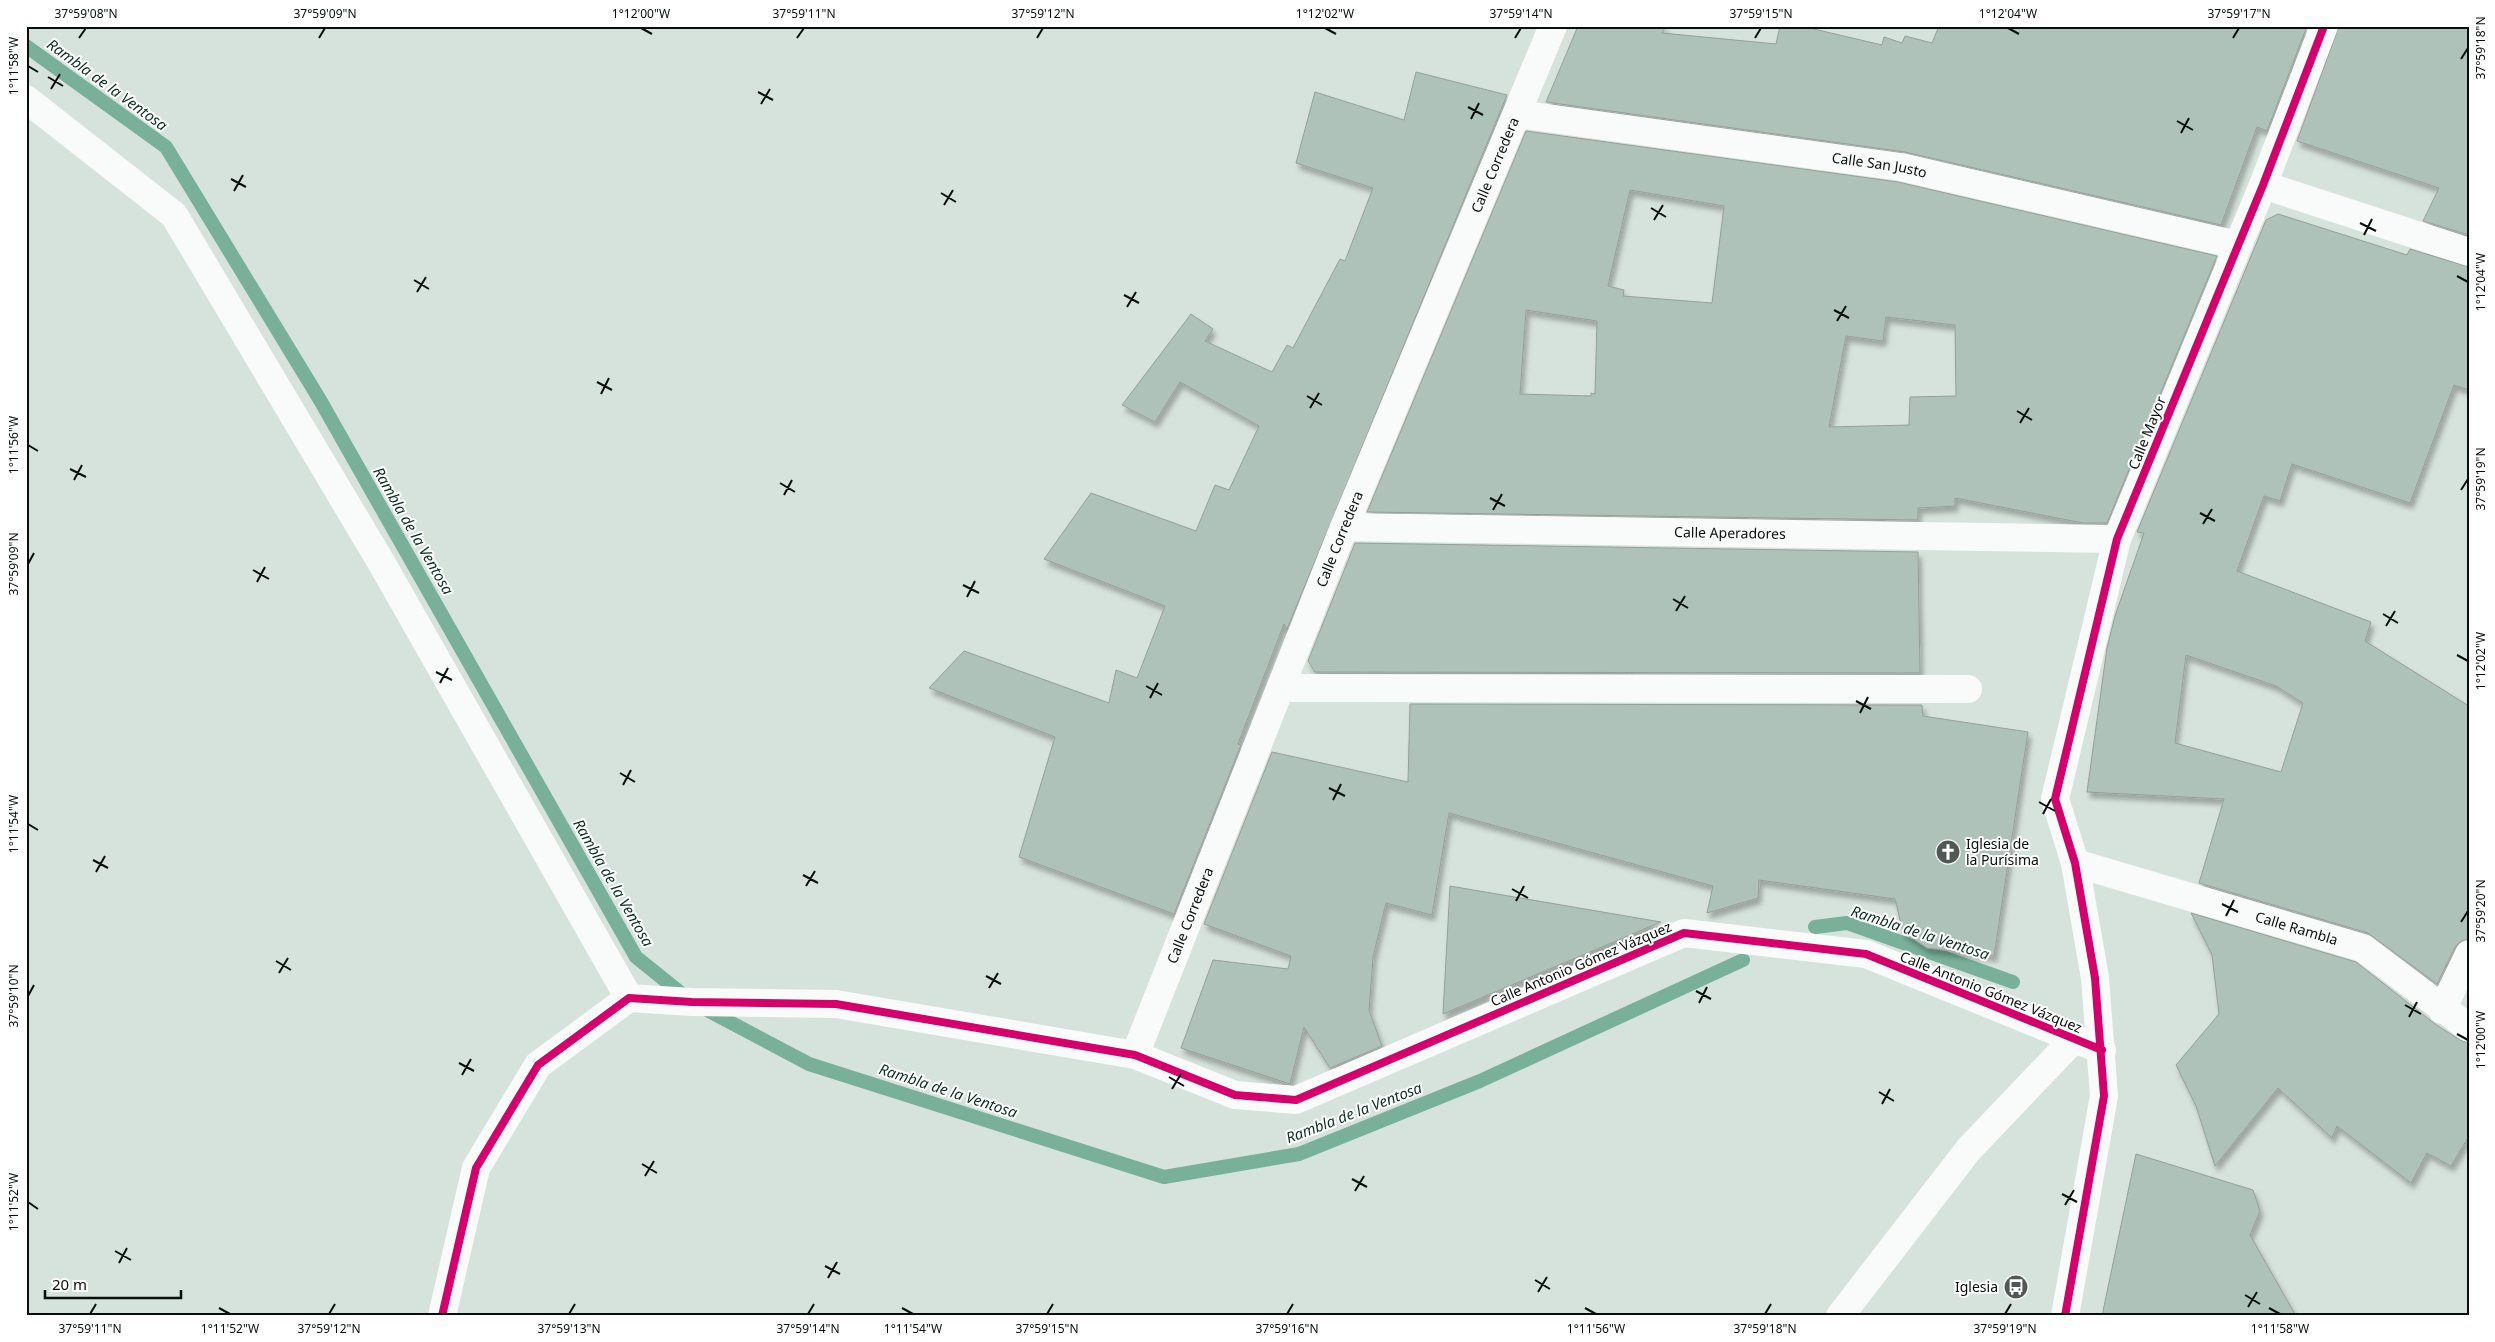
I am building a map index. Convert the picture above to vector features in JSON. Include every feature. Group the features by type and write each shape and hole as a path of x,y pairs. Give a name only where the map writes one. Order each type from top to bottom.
{"street":[{"name":"Calle Corredera","path":"1135,1055 1344,527 1518,114 1553,26"},
{"name":"Calle Mayor","path":"2065,1316 2104,1096 2102,1050 2095,978 2075,863 2055,799 2118,539 2263,185 2324,26"},
{"path":"26,99 174,215 381,562 629,998 538,1065 476,1168 442,1316"},
{"name":"Calle San Justo","path":"1518,114 1901,167 2238,245"},
{"path":"2263,185 2469,252"},
{"name":"Calle Aperadores","path":"1344,527 2118,539"},
{"path":"1281,688 1968,689"},
{"name":"Calle Rambla","path":"2075,863 2363,948 2442,1010 2469,1028"},
{"name":"Calle Antonio Gómez Vázquez","path":"629,998 692,1002 836,1004 1135,1055 1235,1095 1296,1100 1684,934 1866,954 2073,1040 2102,1050"},
{"path":"2442,1010 2469,954"},
{"path":"1840,1316 1969,1149 2073,1040"}],"building":[{"path":"1578,26 1666,26 1662,33 1776,44 1780,26 1801,26 1882,45 1884,37 1902,43 1905,36 1932,43 1939,26 2307,26 2267,131 2257,127 2221,225 1905,152 1546,102"},
{"path":"2339,26 2469,26 2469,235 2423,221 2439,188 2297,141"},
{"path":"1416,72 1507,95 1287,629 1284,624 1238,744 1241,745 1174,914 1019,857 1055,737 929,688 964,651 1109,703 1116,670 1137,678 1165,606 1044,559 1091,493 1196,531 1215,485 1229,490 1259,426 1180,382 1155,422 1122,405 1191,314 1213,329 1205,341 1272,372 1287,345 1293,348 1340,259 1345,261 1373,188 1296,163 1315,92 1404,120"},
{"path":"1526,131 1898,182 2217,256 2107,523 2083,523 1955,498 1955,506 1918,508 1918,520 1367,512","holes":["1630,190 1724,206 1712,303 1623,296 1624,290 1608,286","1526,310 1597,321 1595,394 1591,393 1591,396 1520,394","1886,317 1955,325 1956,396 1910,397 1909,425 1829,427 1846,336 1883,341"]},
{"path":"2278,214 2407,255 2410,249 2469,267 2469,390 2454,385 2410,503 2292,464 2280,501 2264,496 2237,571 2371,622 2365,641 2469,706 2469,939 2461,941 2455,947 2437,984 2368,933 2199,883 2224,799 2087,792 2107,648 2115,616 2144,533 2137,532 2266,220","holes":["2186,655 2276,686 2303,703 2281,772 2175,743"]},
{"path":"1355,543 1918,552 1920,673 1315,672 1308,661"},
{"path":"1410,704 1922,705 1923,716 2028,732 1994,956 1927,948 1903,932 1895,899 1759,880 1758,898 1707,913 1713,886 1449,813 1432,915 1386,903 1373,957 1369,1010 1382,1046 1330,1068 1304,1027 1290,1084 1181,1048 1213,960 1288,969 1291,956 1204,924 1272,752 1408,782"},
{"path":"1450,886 1661,922 1443,1014"},
{"path":"2191,913 2356,962 2435,1024 2460,1040 2469,1043 2469,1136 2451,1166 2427,1153 2411,1183 2337,1126 2332,1138 2278,1088 2215,1166 2196,1106 2176,1065 2219,1014 2212,955"},
{"path":"2136,1154 2253,1190 2260,1211 2250,1235 2296,1316 2102,1316"}],"waterway":[{"name":"Rambla de la Ventosa","path":"26,46 166,147 320,400 636,957 692,1002 809,1064 1164,1177 1299,1154 1480,1081 1743,960"},
{"name":"Rambla de la Ventosa","path":"1815,927 1847,923 2013,982"}],"cycle path":[{"path":"2065,1316 2104,1096 2095,978 2075,863 2055,799 2117,539 2263,185 2324,26"},
{"path":"442,1316 476,1168 538,1065 629,998 692,1002 836,1004 1135,1055 1235,1095 1296,1100 1684,933 1866,954 2102,1050"}],"place":[{"name":"Iglesia de la Purísima","path":"1948,852"},
{"name":"Iglesia","path":"2016,1287"}]}
